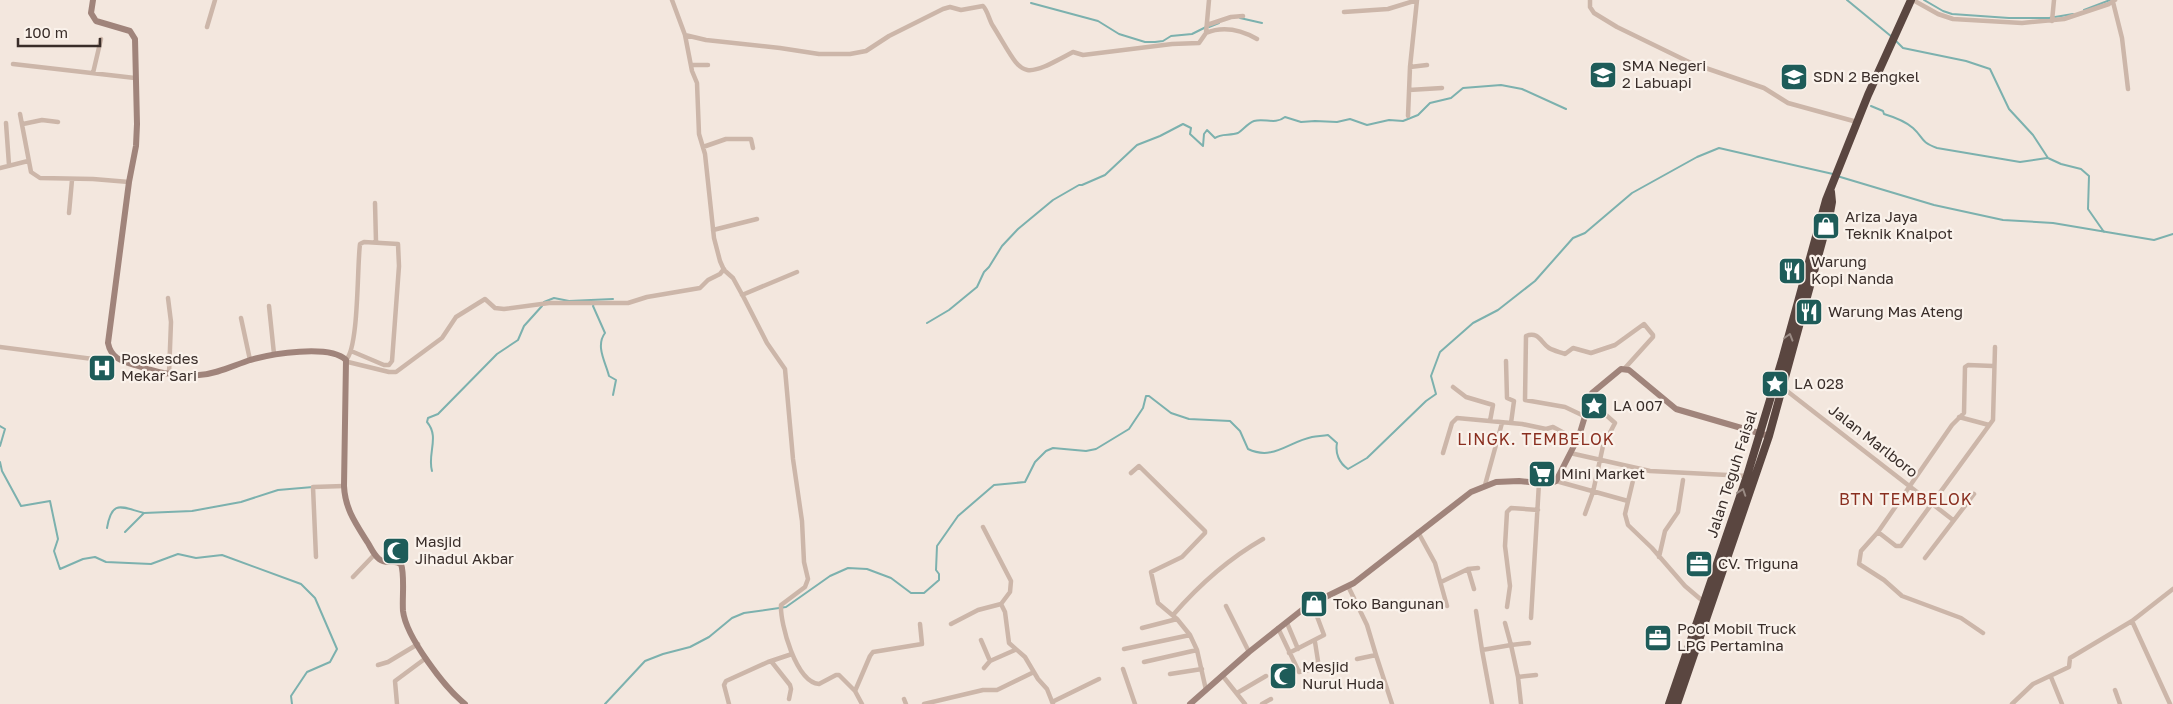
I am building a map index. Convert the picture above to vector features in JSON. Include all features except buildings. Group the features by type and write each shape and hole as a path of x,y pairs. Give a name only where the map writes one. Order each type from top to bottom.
{"highway":[{"name":"Jalan Teguh Faisal","path":"1669,704 1685,668 1769,436 1779,387 1826,200 1857,122 1912,0"},
{"name":"Jalan Teguh Faisal","path":"1707,605 1760,433 1779,387"},
{"name":"Jalan Teguh Faisal","path":"1677,704 1685,668"}],"street":[{"path":"92,0 91,13 96,21 134,33 135,38 137,124 135,153 129,182 108,343 110,352 115,358"},
{"path":"207,27 215,0"},
{"path":"672,0 685,36 697,83 698,127 703,146 713,230 724,269 733,278 767,343 784,366 793,459 802,521 804,562 808,579 805,587 780,606 792,654 814,684 821,684 838,675 855,691 862,704"},
{"path":"685,36 819,54 850,54 866,51 889,36 943,9 960,10 983,6 992,26 1019,67 1030,72 1055,63 1073,52 1083,55 1172,44 1199,43 1206,33 1209,0"},
{"path":"1344,12 1388,9 1417,0 1410,67 1408,116"},
{"path":"1590,0 1592,10 1599,16 1691,63 1764,88 1776,98 1788,103 1857,122"},
{"path":"1912,0 1938,14 1954,19 2022,23 2052,19 2114,1 2122,38 2128,89"},
{"path":"2052,19 2054,0"},
{"path":"1207,25 1231,17 1243,16"},
{"path":"1206,33 1215,30 1232,30 1257,38"},
{"path":"93,73 101,39"},
{"path":"13,64 135,78"},
{"path":"691,65 708,65"},
{"path":"1410,67 1428,65"},
{"path":"1409,90 1442,88"},
{"path":"20,114 31,172 40,178 129,182"},
{"path":"23,124 42,120 58,122"},
{"path":"6,123 9,165"},
{"path":"703,146 726,139 750,139 753,148"},
{"path":"0,168 28,162"},
{"path":"69,213 72,180"},
{"path":"375,202 376,242"},
{"path":"713,230 757,219"},
{"path":"351,351 384,365 390,365 392,361 399,280 399,245 376,242 364,242 360,245 351,351 347,361 344,486 346,502 350,514 375,554 382,561 398,562 402,566 403,613 408,630 450,691 465,704"},
{"path":"0,347 93,359 115,358 154,372 169,375 211,374 234,368 250,360 274,354 327,352 339,355 347,361 389,372 396,372 442,338 456,317 484,298 495,308 500,309 549,303 628,303 647,297 700,288 724,269"},
{"path":"742,294 798,272"},
{"path":"168,298 171,322 169,375"},
{"path":"269,306 274,354"},
{"path":"241,318 250,360"},
{"path":"1556,481 1577,440 1590,397 1596,387 1625,368 1653,337 1644,324 1615,345 1591,353 1573,348 1565,354 1548,348 1540,337 1527,335 1525,403 1565,407 1584,416"},
{"path":"1878,532 1897,546 1901,546 1989,425 1994,416 1995,347"},
{"path":"1506,361 1507,398 1514,400 1511,422"},
{"path":"1983,633 1961,618 1902,596 1884,580 1859,564 1861,552 1878,532 1909,486 1964,412 1965,368 1968,365 1994,366"},
{"path":"1625,368 1680,411 1769,436"},
{"name":"Jalan Marlboro","path":"1779,387 1953,520"},
{"path":"1453,388 1466,396 1493,405 1490,421"},
{"path":"1585,514 1593,492 1603,446 1615,422 1587,406"},
{"path":"1959,417 1989,425"},
{"path":"1443,453 1456,418 1511,422 1546,429 1553,427 1577,440"},
{"path":"1485,485 1502,422"},
{"path":"1570,453 1650,471 1747,476"},
{"path":"1131,473 1139,466 1205,531 1182,557 1152,571 1158,603 1173,615 1190,635 1197,650 1206,690"},
{"path":"1636,468 1625,514 1628,525 1685,586 1707,605"},
{"path":"1659,556 1665,531 1678,512 1683,480"},
{"path":"1193,703 1222,675 1278,628 1312,603 1348,586 1458,500 1485,485 1503,481 1549,484 1556,481 1628,501"},
{"path":"1531,618 1539,483"},
{"path":"316,557 313,488 344,486"},
{"path":"1925,558 1974,494"},
{"path":"1507,607 1510,586 1505,546 1507,511 1511,508 1538,510"},
{"path":"951,624 978,610 1001,604 1011,589 1011,581 983,527"},
{"path":"1418,532 1442,582 1447,606"},
{"path":"1173,615 1191,594 1228,561 1263,539"},
{"path":"353,577 375,554"},
{"path":"1442,582 1468,570 1478,568"},
{"path":"1468,570 1474,589"},
{"path":"1348,586 1367,625 1392,704"},
{"path":"2012,704 2033,684 2051,677 2070,666 2069,660 2071,657 2132,621 2173,589"},
{"path":"1289,653 1324,636 1325,633 1312,603"},
{"path":"1001,604 1005,612 1008,641 1024,657 1047,690 1052,703 1098,679"},
{"path":"1226,606 1249,652"},
{"path":"1476,611 1492,704"},
{"path":"1142,628 1177,620"},
{"path":"2132,621 2170,704"},
{"path":"1287,623 1298,649"},
{"path":"1506,623 1518,677 1520,704"},
{"path":"855,691 873,652 922,644 920,624"},
{"path":"1278,628 1298,672 1311,670 1319,660 1315,642"},
{"path":"1124,649 1190,635"},
{"path":"982,640 990,662"},
{"path":"1482,650 1529,643"},
{"path":"378,665 388,662 418,644"},
{"path":"984,668 990,662 1015,650"},
{"path":"1144,662 1197,650"},
{"path":"729,704 724,686 725,682 771,660 792,654"},
{"path":"1357,659 1376,655"},
{"path":"397,704 395,681 426,658"},
{"path":"771,660 790,685 789,699"},
{"path":"1123,668 1135,704"},
{"path":"1170,674 1202,669"},
{"path":"924,704 983,690 997,690 1034,672"},
{"path":"1222,675 1243,702 1235,704"},
{"path":"1518,677 1536,675"},
{"path":"1237,693 1266,676"},
{"path":"2051,677 2062,704"},
{"path":"2115,690 2120,704"},
{"path":"1262,704 1271,699"}],"waterway":[{"path":"1847,0 1892,37"},
{"path":"1924,0 1952,14 2009,18 2049,18 2073,14"},
{"path":"2084,10 2110,0"},
{"path":"1031,3 1098,21 1119,34 1145,42 1163,41 1171,36 1192,34 1206,27"},
{"path":"1240,18 1262,23"},
{"path":"1209,27 1219,23"},
{"path":"1895,40 1903,48 1966,61 1990,69 2009,109 2033,135 2048,158 2061,164 2081,169 2089,176 2088,209 2104,232"},
{"path":"927,323 949,310 977,287 984,272 1002,246 1018,229 1053,200 1079,185 1105,175 1137,145 1183,124 1191,128 1190,134 1203,146 1204,134 1207,130 1215,138 1238,133 1250,123 1258,120 1277,121 1285,117 1301,122 1337,122 1350,119 1367,125 1389,120 1403,121 1418,115 1430,103 1451,98 1463,88 1501,85 1522,89 1566,109"},
{"path":"1871,106 1883,111 1884,114 1906,123 1925,142 1937,148 2020,162 2047,158"},
{"path":"605,704 645,661 690,647 709,637 732,618 744,613 786,607 830,576 848,568 867,569 891,578 911,593 924,593 939,580 939,574 936,570 937,546 958,516 994,485 1025,482 1035,462 1046,451 1053,448 1086,451 1096,449 1129,429 1143,408 1146,396 1149,396 1171,413 1189,419 1230,421 1240,431 1248,449 1257,452 1273,452 1303,439 1328,435 1337,443 1338,457 1348,469 1367,458 1426,401 1436,394 1431,376 1440,352 1473,323 1498,310 1535,281 1573,238 1585,233 1632,193 1697,157 1719,148 1833,174"},
{"path":"1837,176 1934,205 2003,220 2053,223 2154,240 2173,234"},
{"path":"544,302 554,298 569,301 613,299"},
{"path":"594,303 593,306 605,333 601,343 602,354 609,376 616,380 613,395"},
{"path":"432,471 433,434 427,422 428,418 438,414 497,354 518,340 524,326 542,306"},
{"path":"0,426 5,429 0,446"},
{"path":"0,462 2,471 21,506 50,501 58,539 54,551 60,569 83,559 95,557 106,562 151,564 178,554 196,558 222,555 301,584 315,598 337,649 330,662 307,672 291,696 292,704"},
{"path":"125,532 144,513 192,511 241,502 278,490 313,487"},
{"path":"107,528 112,513 119,507 144,513"}],"place":[{"name":"SMA Negeri 2 Labuapi","path":"1603,75"},
{"name":"SDN 2 Bengkel","path":"1794,77"},
{"name":"Ariza Jaya Teknik Knalpot","path":"1826,226"},
{"name":"Warung Kopi Nanda","path":"1792,271"},
{"name":"Warung Mas Ateng","path":"1809,312"},
{"name":"Poskesdes Mekar Sari","path":"102,368"},
{"name":"LA 028","path":"1775,384"},
{"name":"LA 007","path":"1594,406"},
{"name":"Mini Market","path":"1542,474"},
{"name":"Masjid Jihadul Akbar","path":"396,551"},
{"name":"CV. Triguna","path":"1699,564"},
{"name":"Toko Bangunan","path":"1314,604"},
{"name":"Pool Mobil Truck LPG Pertamina","path":"1658,638"},
{"name":"Mesjid Nurul Huda","path":"1283,676"}],"district":[{"name":"LINGK. TEMBELOK","path":"1536,439"},
{"name":"BTN TEMBELOK","path":"1906,499"}]}
